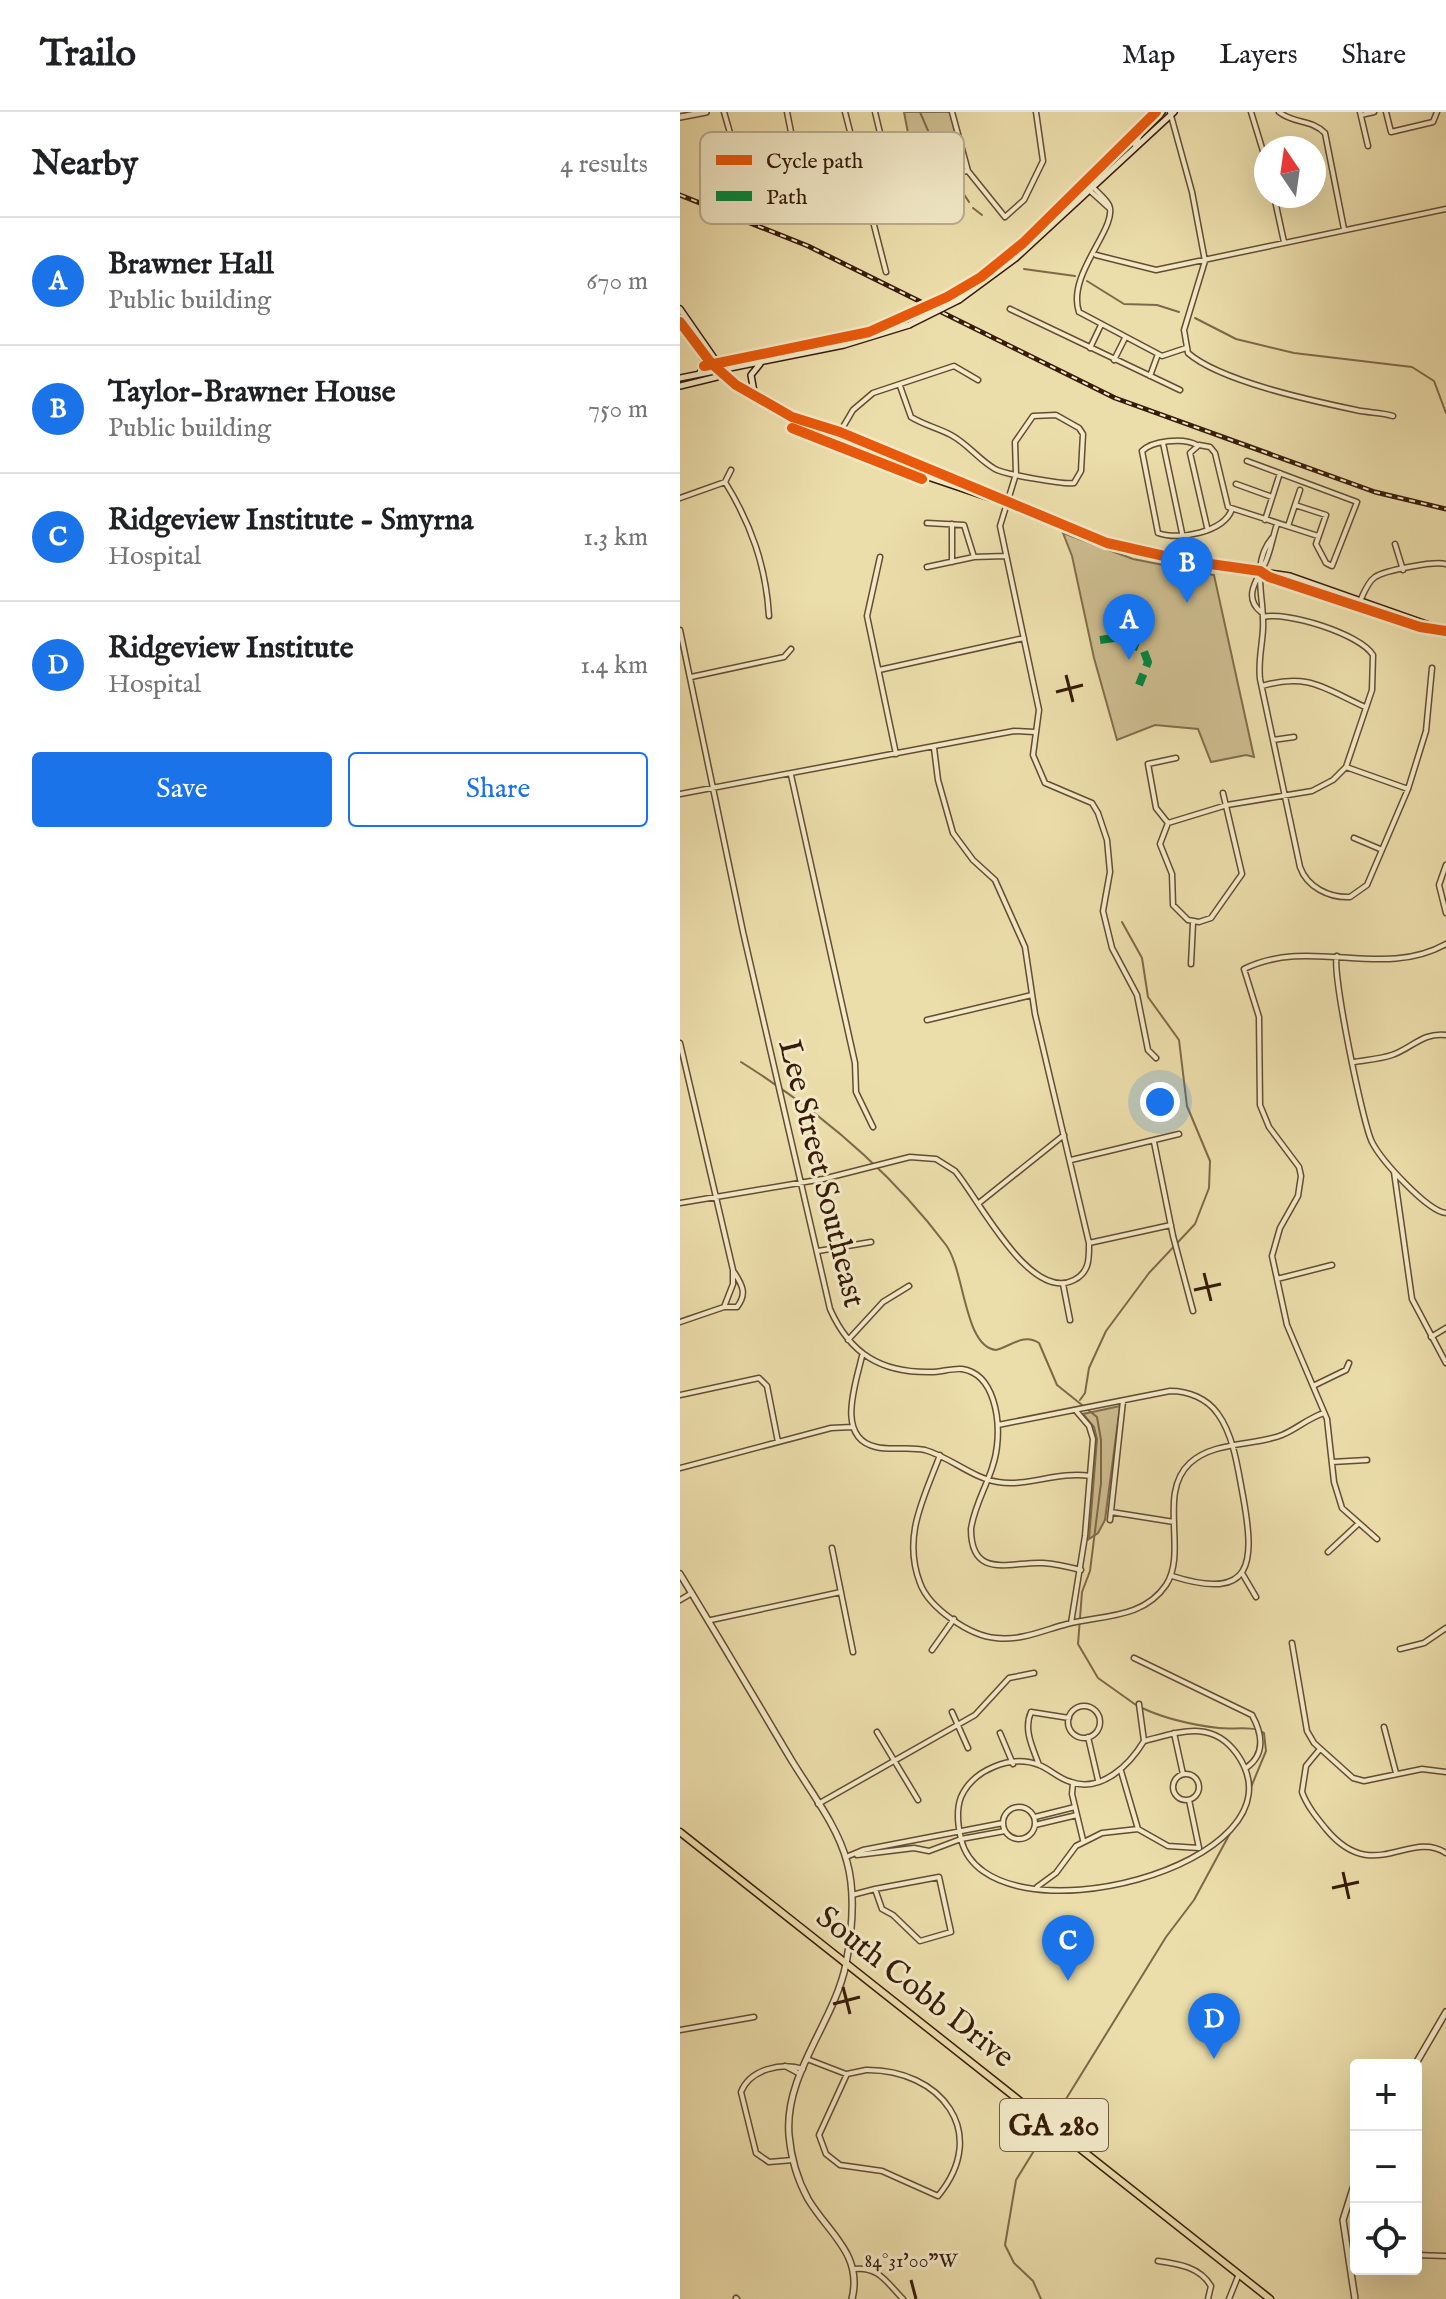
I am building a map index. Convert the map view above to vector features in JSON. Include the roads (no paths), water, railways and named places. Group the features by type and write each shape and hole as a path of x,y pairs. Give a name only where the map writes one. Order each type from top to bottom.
{"main road":[{"path":"680,117 706,112"},
{"path":"1134,145 1140,134 1162,112"},
{"path":"680,378 864,339 909,325 959,300 1016,258 1134,145 1172,113"},
{"path":"680,309 723,371"},
{"path":"680,322 701,349 755,399 792,417 848,435 1006,503 1128,549 1290,576 1423,620 1427,625"},
{"path":"699,374 704,365 701,349"},
{"path":"755,399 751,376 760,363"},
{"path":"680,386 717,377 723,371"},
{"path":"792,417 801,426 996,502 1006,503"},
{"path":"874,455 899,462 904,458"},
{"path":"1260,571 1269,577 1420,627 1427,625 1446,631"},
{"path":"680,1574 711,1620 846,1857 852,1895 846,1960 802,2072 789,2117 793,2160 807,2198 844,2246 854,2269 852,2299"},
{"name":"South Cobb Drive","path":"680,1832 846,1960 1270,2299"},
{"path":"1419,2059 1446,2012"},
{"path":"1350,2198 1343,2220 1350,2249"},
{"path":"1355,2275 1355,2299"}],"street":[{"path":"724,112 730,132"},
{"path":"787,112 791,132"},
{"path":"845,112 850,132"},
{"path":"875,112 880,132"},
{"path":"952,112 957,132"},
{"path":"964,156 968,171 1000,212 1008,216 1028,193 1043,161 1036,112"},
{"path":"1251,112 1258,136"},
{"path":"1279,112 1294,121 1313,123 1325,133 1344,229"},
{"path":"1368,146 1360,114 1374,112"},
{"path":"1386,112 1391,132 1433,122 1437,112"},
{"path":"1172,113 1205,261 1184,330 1186,348 1198,362 1270,387 1330,405 1393,416"},
{"path":"964,173 968,171"},
{"path":"1090,187 1109,208 1111,218 1090,253 1077,294 1079,312 1158,354 1166,356 1186,348"},
{"path":"1277,208 1284,242"},
{"path":"1096,255 1156,270 1446,209"},
{"path":"873,224 886,272"},
{"path":"1010,309 1180,390"},
{"path":"1090,349 1101,325"},
{"path":"1114,360 1125,338"},
{"path":"1150,376 1158,354"},
{"path":"840,432 853,410 869,395 954,366 978,380"},
{"path":"900,386 911,417 958,439 997,471 1016,474 1058,485 1074,483 1081,471 1083,434 1079,428 1056,415 1033,416 1015,442 1016,474 1000,526 1039,713 1033,755 1045,783 1092,803 1098,813 1107,840 1110,872 1103,911 1112,948 1137,995 1148,1050 1156,1058"},
{"path":"845,425 848,435"},
{"path":"1232,509 1225,522 1194,534 1158,533 1141,459 1144,447 1189,441 1213,449 1226,504 1232,509 1318,536"},
{"path":"1163,443 1182,533"},
{"path":"1197,445 1190,453 1207,527"},
{"path":"1247,461 1357,502 1332,566 1326,563 1316,544 1326,515 1295,505"},
{"path":"680,498 725,482 731,470"},
{"path":"1265,520 1280,473"},
{"path":"725,482 752,530 766,588 769,616"},
{"path":"1236,484 1272,497"},
{"path":"1288,526 1300,490"},
{"path":"927,523 964,525 974,557"},
{"path":"952,523 952,562"},
{"path":"1277,524 1267,559 1254,580 1253,598 1262,614 1258,661 1302,873 1326,893 1342,897 1356,895 1367,885 1408,789 1426,731 1432,668"},
{"path":"1260,571 1265,547 1272,538"},
{"path":"1395,544 1403,570"},
{"path":"927,567 974,557 1005,556"},
{"path":"880,557 867,616 896,754"},
{"path":"1361,599 1374,578 1446,564"},
{"path":"1168,823 1227,805 1319,788 1346,767 1374,673 1371,651 1359,640 1285,615 1262,614"},
{"name":"Lee Street Southeast","path":"680,630 712,787 830,1309 848,1340 862,1356 905,1372 963,1369 975,1374 990,1392 998,1425 989,1480 971,1529 972,1542 982,1558 998,1567 1045,1563 1081,1570"},
{"path":"879,670 1024,638"},
{"path":"1371,651 1378,646"},
{"path":"690,677 784,657 791,649"},
{"path":"1262,686 1302,680 1365,707"},
{"path":"680,794 1018,731 1034,732"},
{"path":"1273,740 1294,737"},
{"path":"680,1203 924,1156 947,1164 1030,1272 1048,1282 1063,1284 1080,1277 1087,1269 1089,1243 1032,995 1025,947 1005,897 953,833 934,748"},
{"path":"1168,823 1156,808 1148,764 1176,758"},
{"path":"1346,767 1408,789"},
{"path":"791,775 855,1063 856,1092 873,1127"},
{"path":"1168,823 1160,844 1172,874 1173,905 1182,917 1194,922 1205,921 1217,913 1242,874 1223,793"},
{"path":"1354,838 1380,849"},
{"path":"1446,865 1439,885 1446,913"},
{"path":"1356,895 1358,901"},
{"path":"1191,964 1194,922"},
{"path":"1377,1539 1357,1525 1342,1508 1324,1413 1291,1339 1277,1279 1273,1246 1298,1196 1301,1176 1299,1167 1269,1127 1260,1105 1260,1030 1244,969 1283,956 1392,958 1434,951 1446,944"},
{"path":"1337,956 1335,977 1372,1143 1433,1209 1446,1213"},
{"path":"927,1020 1032,995"},
{"path":"1354,1062 1391,1056 1415,1041 1446,1035"},
{"path":"680,1043 733,1270 744,1291 737,1307 724,1307 680,1322"},
{"path":"1071,1160 1179,1134"},
{"path":"978,1203 1064,1135"},
{"path":"1154,1142 1193,1311"},
{"path":"1394,1169 1412,1299 1446,1363"},
{"path":"1089,1243 1171,1225"},
{"path":"818,1251 871,1242"},
{"path":"1277,1279 1332,1265"},
{"path":"724,1307 733,1284 733,1270"},
{"path":"1063,1284 1070,1320"},
{"path":"848,1340 883,1302 909,1286"},
{"path":"1431,1337 1446,1328"},
{"path":"862,1356 851,1403 852,1427 860,1441 877,1448 910,1447 940,1455 989,1480 1006,1483 1048,1475 1090,1476"},
{"path":"1313,1386 1346,1370 1349,1363"},
{"path":"680,1395 759,1378 767,1386 778,1443"},
{"path":"998,1425 1170,1391 1191,1394 1218,1414 1231,1447 1251,1543 1242,1573 1256,1597"},
{"path":"1110,1520 1123,1401"},
{"path":"1071,1623 1081,1570 1093,1434 1076,1411"},
{"path":"940,1455 915,1515 913,1542 918,1580 924,1593 954,1619 993,1638 1030,1635 1139,1608 1156,1597 1172,1576 1178,1485 1186,1467 1202,1455 1285,1434 1301,1421 1324,1413"},
{"path":"680,1468 844,1425 852,1427"},
{"path":"1332,1462 1367,1460"},
{"path":"1111,1512 1174,1522"},
{"path":"1328,1552 1357,1525"},
{"path":"832,1548 853,1652"},
{"path":"1172,1576 1212,1586 1242,1573"},
{"path":"711,1620 841,1592"},
{"path":"680,1600 692,1593"},
{"path":"932,1650 954,1619"},
{"path":"1400,1649 1424,1643 1446,1628"},
{"path":"1292,1643 1307,1731 1320,1749 1353,1778 1364,1781 1422,1769 1446,1772"},
{"path":"1134,1658 1252,1715 1261,1745 1257,1760 1246,1768"},
{"path":"818,1804 959,1724 988,1703 1009,1678 1034,1673"},
{"path":"1139,1704 1144,1741"},
{"path":"1069,1718 1079,1707 1088,1707 1097,1712 1099,1727 1088,1737"},
{"path":"952,1712 968,1748"},
{"path":"1039,1765 1027,1722 1031,1712 1069,1718"},
{"path":"1069,1718 1073,1733 1088,1737"},
{"path":"1384,1727 1396,1773"},
{"path":"1198,1729 1210,1731 1229,1743 1246,1768 1249,1793 1242,1816 1227,1834 1166,1871 1110,1887 1071,1891 1006,1883 973,1864 959,1831 961,1798 970,1783 991,1767 1039,1765 1073,1783 1098,1780 1121,1771 1144,1741 1174,1733 1198,1729"},
{"path":"877,1732 918,1800"},
{"path":"1000,1733 1013,1764"},
{"path":"1174,1733 1183,1775"},
{"path":"1088,1737 1098,1780"},
{"path":"1320,1749 1306,1766 1302,1792 1309,1807 1335,1840 1364,1855 1379,1857 1431,1847 1446,1853"},
{"path":"1121,1771 1138,1829"},
{"path":"1183,1775 1193,1777 1199,1786 1197,1795 1189,1800 1179,1799 1173,1790 1175,1780 1183,1775"},
{"path":"1073,1783 1072,1794 1083,1840"},
{"path":"1189,1800 1201,1849"},
{"path":"1034,1817 1075,1807"},
{"path":"893,1848 1003,1823 1013,1808 1025,1808 1034,1817 1035,1825"},
{"path":"1003,1823 1005,1831 1014,1838 1025,1838 1035,1825 1077,1815"},
{"path":"1036,1888 1056,1873 1083,1840 1114,1830 1138,1829 1168,1846 1201,1849"},
{"path":"846,1857 863,1850 893,1848 929,1851 961,1839 1005,1831"},
{"path":"852,1895 875,1889 939,1877 951,1932 917,1940 893,1915 882,1909 875,1889"},
{"path":"680,2030 754,2017"},
{"path":"807,2059 847,2074 866,2070 895,2073 938,2095 952,2107 959,2123 960,2148 939,2196 882,2171 840,2165 826,2154 819,2135 847,2074"},
{"path":"793,2160 773,2163 756,2153 741,2098 748,2080 773,2067 785,2066 802,2072"},
{"path":"1422,2255 1446,2256"},
{"path":"1158,2261 1185,2265 1207,2280 1212,2290 1208,2299"},
{"path":"854,2269 877,2272 903,2299"},
{"path":"1229,2299 1239,2274"}],"waterway":[{"path":"920,112 929,132"},
{"path":"964,194 969,202"},
{"path":"973,208 982,215"},
{"path":"1024,269 1075,276"},
{"path":"1087,281 1124,304 1157,305 1179,312"},
{"path":"1195,318 1236,339 1294,353 1412,367 1434,381 1446,413"},
{"path":"1080,1400 1085,1393 1089,1368 1106,1331 1149,1273 1195,1224 1209,1188 1210,1161 1187,1106 1179,1040 1148,997 1142,958 1122,922"},
{"path":"741,1062 798,1101 852,1144 925,1218 952,1257 971,1322 985,1346 996,1350 1028,1339 1039,1343 1057,1385 1097,1417 1101,1440 1101,1483 1090,1571 1082,1592 1078,1644 1098,1678 1136,1705"},
{"path":"1142,1708 1190,1723 1255,1729 1264,1733 1266,1751 1249,1792"},
{"path":"1041,2299 1033,2281 1014,2263 1005,2245 1016,2180 1166,1937 1194,1900 1241,1813"}],"railway":[{"path":"680,195 700,203"},
{"path":"753,224 808,246 1115,398 1375,492 1446,509"}],"place":[{"name":"Taylor-Brawner House","path":"1187,603"},
{"name":"Brawner Hall","path":"1129,660"},
{"name":"Ridgeview Institute - Smyrna","path":"1068,1981"},
{"name":"Ridgeview Institute","path":"1214,2059"}]}
